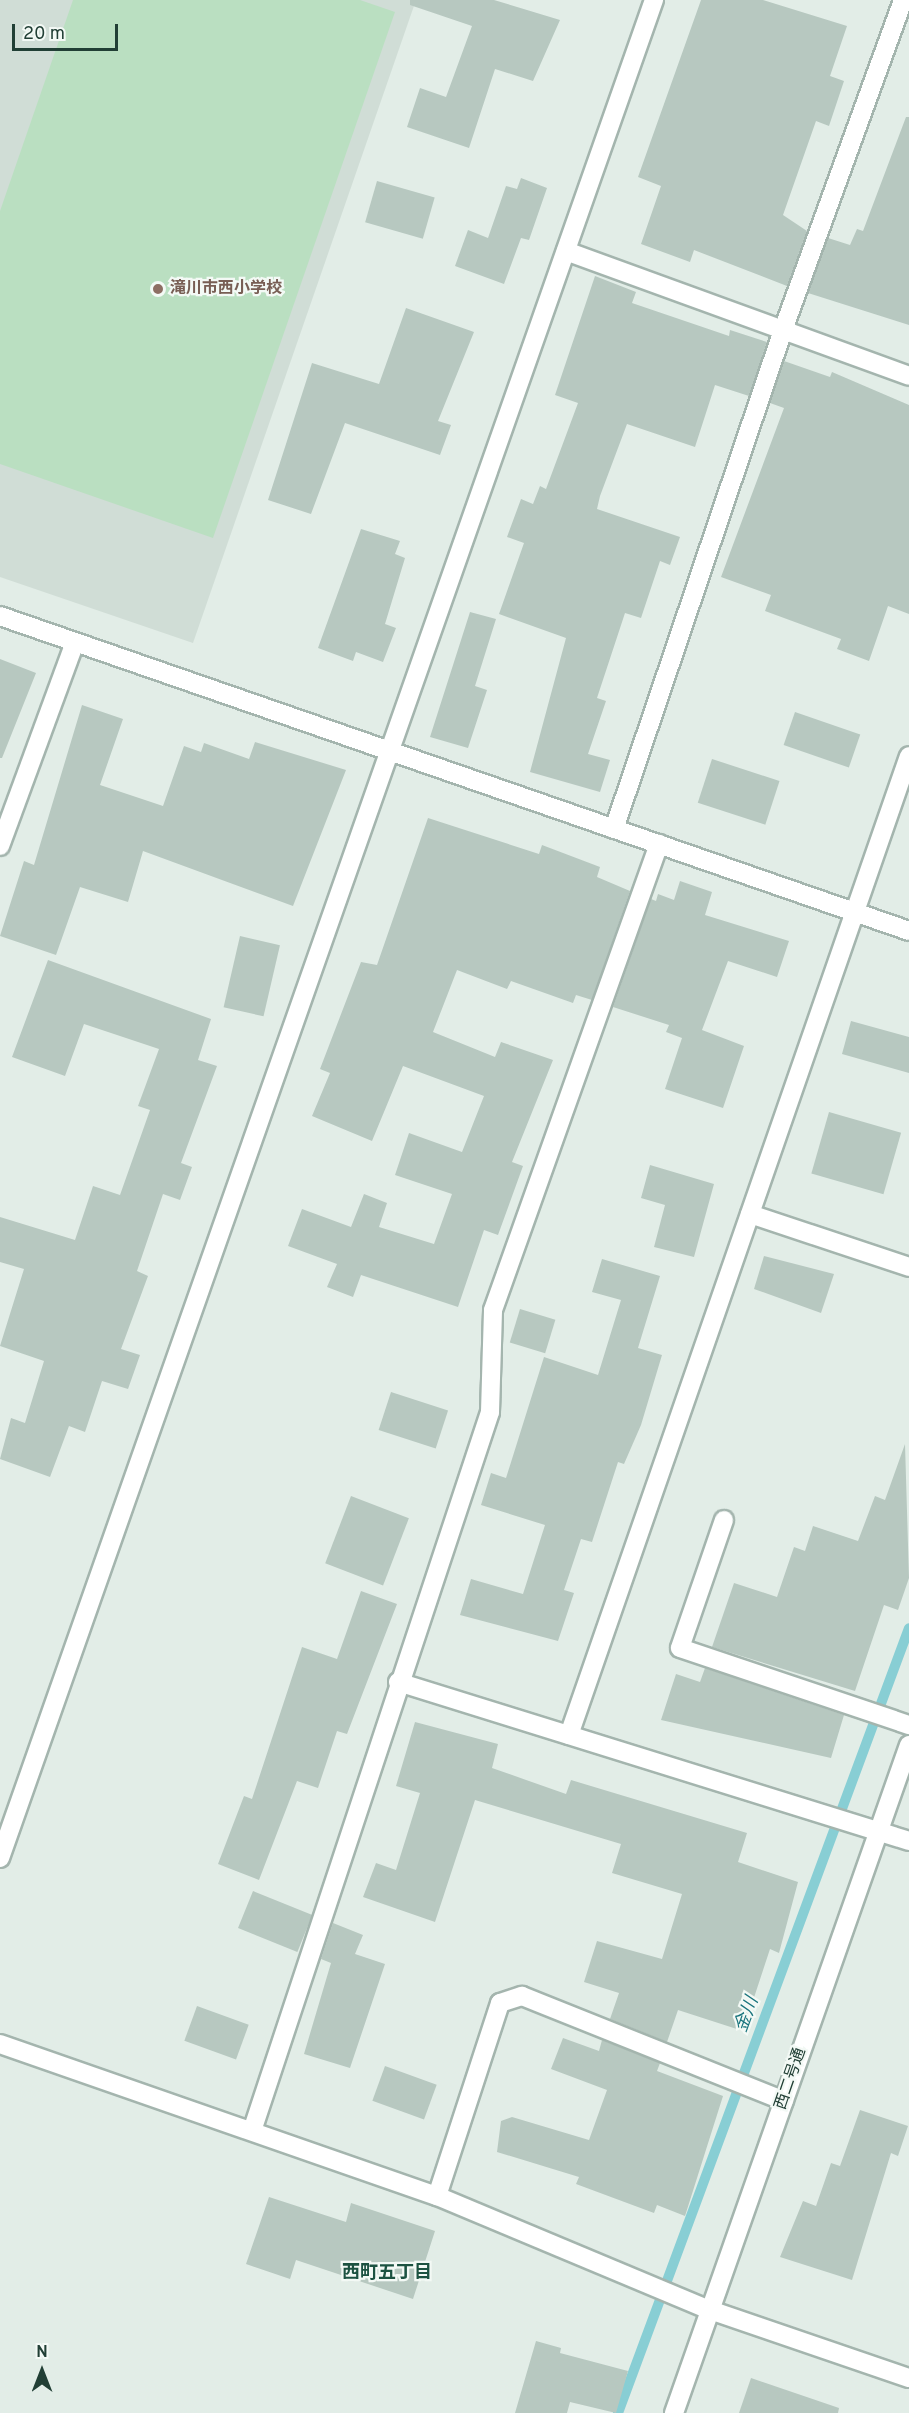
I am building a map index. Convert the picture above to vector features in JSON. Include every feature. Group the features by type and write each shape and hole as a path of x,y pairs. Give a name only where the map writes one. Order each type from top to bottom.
{"street":[{"path":"0,1858 7,1825 386,750 654,0"},
{"path":"614,829 783,330 903,0"},
{"path":"566,251 909,376"},
{"path":"0,616 909,931"},
{"path":"0,846 75,642"},
{"path":"569,1735 909,756"},
{"path":"252,2131 398,1682 490,1412 493,1310 659,844"},
{"path":"750,1214 909,1267"},
{"path":"724,1520 680,1648 909,1725"},
{"path":"398,1682 909,1841"},
{"name":"西二号通","path":"674,2413 909,1745"},
{"path":"437,2196 500,2003 522,1995 784,2101"},
{"path":"0,2044 437,2196 710,2310 909,2378"}],"shaded area":[{"name":"滝川市西小学校","path":"0,0 416,0 193,643 0,577"}],"green space":[{"name":"滝川市西小学校","path":"73,0 360,0 395,12 213,538 0,464 0,211"}],"building":[{"path":"410,0 494,0 560,20 533,81 495,69 469,148 407,127 420,88 446,97 472,26 410,5"},
{"path":"701,0 763,0 847,26 830,76 844,81 829,126 816,121 783,215 807,231 787,286 694,250 690,262 641,244 661,186 638,177"},
{"path":"906,117 909,117 909,325 808,293 828,238 850,245 857,229 863,231"},
{"path":"521,178 547,188 529,240 521,238 504,284 455,266 468,230 488,238 506,186 517,189"},
{"path":"377,181 435,198 423,239 365,222"},
{"path":"595,276 636,292 632,303 729,336 730,330 767,342 749,396 715,385 695,447 627,424 600,496 597,509 680,537 670,565 660,561 641,618 625,613 597,698 606,701 588,754 610,760 600,792 530,772 566,638 499,614 524,543 507,537 521,499 533,504 540,486 546,489 578,403 555,395"},
{"path":"406,308 474,332 438,421 451,425 440,455 345,423 311,514 268,500 312,363 379,384"},
{"path":"784,361 830,377 832,372 909,405 909,614 888,606 869,661 837,649 841,639 765,611 771,595 721,577 784,408 770,403"},
{"path":"361,529 400,541 395,554 405,558 385,624 396,628 383,662 356,652 353,661 318,648"},
{"path":"470,612 496,619 475,686 487,690 468,748 430,737"},
{"path":"0,659 36,673 2,758 0,758"},
{"path":"82,705 123,719 100,785 163,806 184,746 201,752 204,743 249,759 255,742 346,770 293,906 143,851 128,902 80,887 56,955 0,936 24,861 34,865"},
{"path":"795,712 860,734 849,768 784,745"},
{"path":"712,759 780,781 765,825 698,803"},
{"path":"428,818 539,854 542,845 600,867 597,877 630,891 592,1000 576,995 573,1003 511,981 507,989 457,970 433,1032 495,1057 501,1042 553,1060 512,1162 523,1166 498,1235 484,1230 458,1307 361,1275 353,1297 327,1287 337,1264 288,1246 302,1209 351,1227 364,1194 387,1203 379,1227 434,1244 452,1194 395,1175 409,1133 462,1152 484,1096 403,1066 372,1141 312,1116 330,1073 320,1069 361,962 377,965"},
{"path":"680,881 712,892 705,915 789,941 777,977 728,961 702,1030 744,1046 723,1108 665,1089 682,1038 666,1032 669,1025 613,1007 651,899 656,901 658,894 674,900"},
{"path":"240,936 280,945 264,1016 224,1007"},
{"path":"48,960 211,1019 198,1060 217,1066 181,1163 192,1167 180,1200 163,1194 137,1271 148,1276 121,1349 140,1355 128,1389 102,1381 85,1432 69,1426 50,1477 0,1459 11,1418 25,1423 44,1361 0,1346 24,1269 0,1262 0,1217 75,1240 93,1186 120,1195 150,1110 138,1106 159,1049 84,1024 65,1076 12,1057"},
{"path":"851,1021 909,1037 909,1073 842,1054"},
{"path":"829,1112 901,1133 883,1194 811,1174"},
{"path":"650,1165 714,1184 694,1257 654,1247 665,1205 641,1198"},
{"path":"764,1256 834,1274 821,1313 754,1289"},
{"path":"602,1259 660,1276 638,1348 662,1355 641,1425 624,1464 618,1462 592,1542 581,1539 564,1590 574,1593 558,1641 460,1615 471,1579 523,1594 545,1525 481,1505 491,1473 506,1478 544,1357 598,1375 621,1300 592,1292"},
{"path":"520,1309 555,1320 545,1353 510,1342"},
{"path":"391,1392 448,1411 436,1449 379,1430"},
{"path":"905,1444 909,1578 898,1610 884,1605 855,1691 712,1647 734,1583 777,1597 794,1547 805,1551 813,1526 858,1541 875,1496 885,1500"},
{"path":"351,1496 409,1518 383,1585 325,1563"},
{"path":"361,1591 397,1604 347,1734 337,1731 318,1788 297,1781 259,1880 218,1864 244,1796 252,1799 302,1647 337,1659"},
{"path":"705,1668 844,1715 831,1758 661,1720 676,1674 700,1682"},
{"path":"415,1722 498,1744 492,1768 566,1794 571,1780 747,1833 738,1862 798,1882 779,1953 770,1949 743,2031 678,2010 667,2042 610,2019 619,1993 584,1982 597,1941 662,1959 682,1894 612,1873 621,1844 475,1800 435,1922 363,1897 376,1863 396,1870 420,1793 396,1786"},
{"path":"253,1891 312,1915 297,1952 238,1928"},
{"path":"333,1923 363,1935 355,1954 385,1964 350,2068 304,2054 331,1963 321,1959"},
{"path":"197,2006 249,2025 236,2060 184,2041"},
{"path":"563,2038 599,2051 602,2040 660,2063 657,2071 723,2096 685,2216 657,2205 654,2213 576,2184 579,2177 497,2152 501,2121 512,2117 589,2140 607,2090 551,2069"},
{"path":"385,2066 437,2085 424,2120 372,2101"},
{"path":"860,2110 908,2126 898,2156 891,2153 852,2280 780,2257 803,2201 816,2206 831,2163 840,2166"},
{"path":"269,2197 346,2222 351,2203 435,2231 413,2299 296,2260 290,2279 246,2264"},
{"path":"536,2341 561,2348 560,2353 628,2371 616,2413 570,2402 567,2413 515,2413"},
{"path":"751,2378 839,2408 838,2413 739,2413"}],"waterway":[{"name":"金川","path":"618,2413 909,1628"}],"place":[{"name":"滝川市西小学校","path":"158,289"}],"district":[{"name":"西町五丁目","path":"387,2274"}]}
